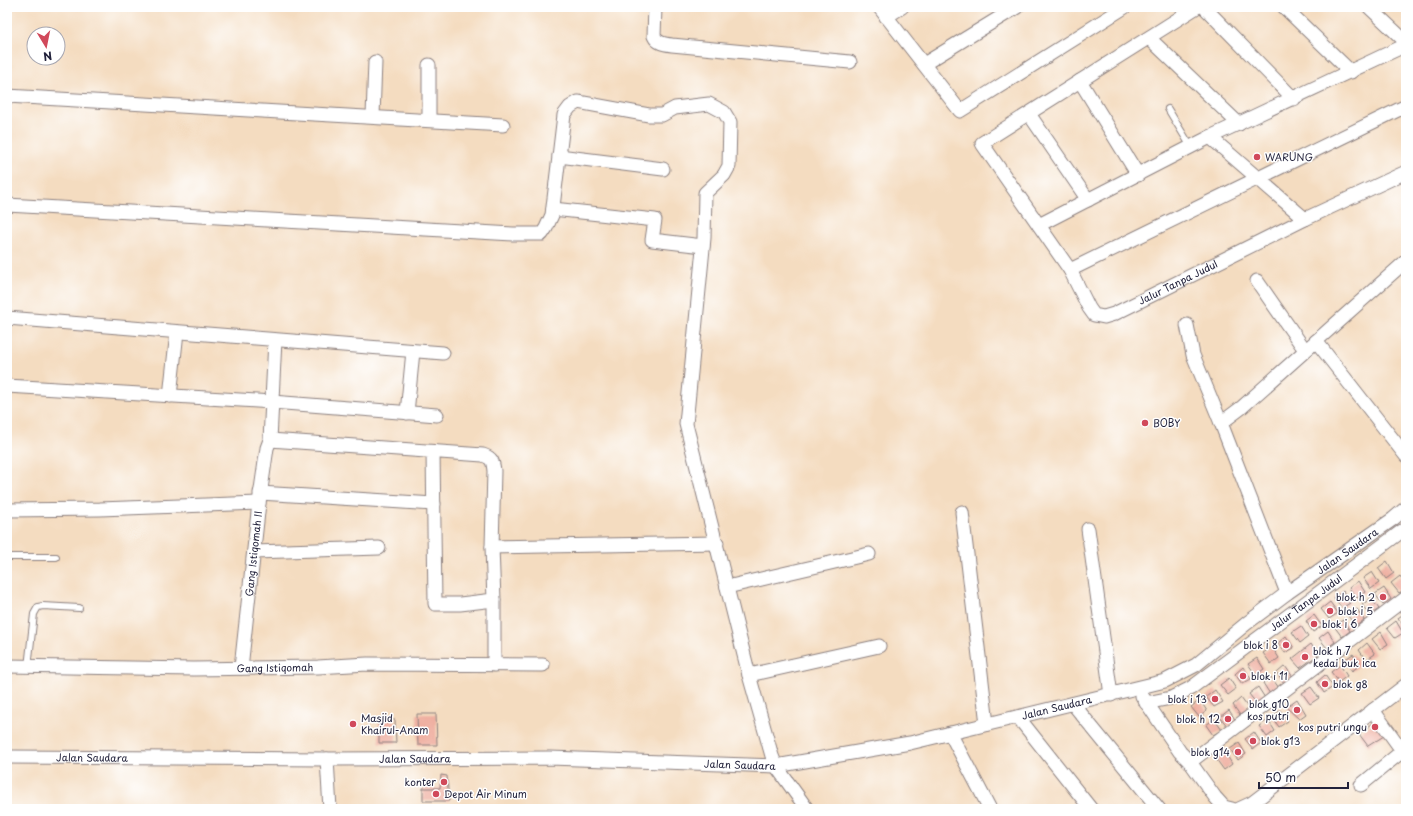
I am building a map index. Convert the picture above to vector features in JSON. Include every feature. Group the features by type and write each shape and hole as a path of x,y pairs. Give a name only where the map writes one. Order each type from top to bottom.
{"street":[{"path":"656,7 654,36 661,43 672,46 850,62"},
{"path":"902,7 882,12 960,111 1125,7"},
{"name":"Jalur Tanpa Judul","path":"1197,7 984,141 982,144 1070,270 1094,315 1104,317 1114,314 1305,219 1406,172"},
{"path":"1204,7 1294,99"},
{"path":"1284,7 1351,72"},
{"path":"1369,7 1406,42"},
{"path":"924,64 1011,8"},
{"path":"1149,38 1239,124"},
{"path":"1040,226 1210,137 1294,99 1406,45"},
{"path":"373,116 375,62"},
{"path":"429,65 430,120"},
{"path":"1080,81 1138,175"},
{"path":"7,96 373,116 503,125"},
{"path":"7,205 513,234 542,234 552,215 564,115 570,107 578,102 649,115 662,115 675,108 709,104 724,112 730,122 729,166 724,175 705,193 703,246 686,424 717,543 749,676 776,766 807,809"},
{"path":"1070,270 1406,106"},
{"path":"1029,114 1088,200"},
{"path":"1210,137 1305,219"},
{"path":"559,156 664,169"},
{"path":"553,209 655,220 652,240 703,246"},
{"path":"1221,423 1241,408 1406,261"},
{"path":"1257,281 1305,350"},
{"path":"7,318 443,353"},
{"name":"Jalur Tanpa Judul","path":"1187,325 1193,355 1287,593"},
{"path":"170,396 177,332"},
{"name":"Gang Istiqomah II","path":"241,668 260,498 267,448 270,440 275,340"},
{"path":"1316,341 1406,456"},
{"path":"407,412 413,351"},
{"path":"7,386 272,402 437,415"},
{"path":"270,440 483,455 489,457 493,462 492,547 494,665"},
{"path":"433,452 434,604 460,604 494,600"},
{"path":"7,510 114,508 260,498 434,504"},
{"name":"Jalan Saudara","path":"7,757 327,759 550,758 776,766 903,744 1165,681 1196,665 1247,623 1287,593 1393,519 1406,508"},
{"path":"962,512 987,724"},
{"path":"1393,519 1404,534"},
{"path":"1088,529 1111,695"},
{"name":"Jalur Tanpa Judul","path":"1146,703 1171,698 1191,688 1259,637 1404,534"},
{"path":"492,547 717,543"},
{"path":"254,552 378,548"},
{"path":"727,587 869,554"},
{"path":"1190,762 1406,598"},
{"path":"1247,623 1259,637"},
{"path":"749,676 879,646"},
{"name":"Gang Istiqomah","path":"7,666 241,668 367,664 543,665"},
{"path":"1239,809 1252,803 1406,685"},
{"path":"1136,689 1180,752 1190,762 1215,798 1224,807 1232,809"},
{"path":"1073,704 1159,809"},
{"path":"1361,785 1405,752 1373,710"},
{"path":"1018,717 1091,809"},
{"path":"950,733 990,809"},
{"path":"327,759 330,809"}],"lane":[{"path":"1168,109 1191,147"},
{"path":"7,557 56,557"},
{"path":"28,667 34,614 38,607 79,608"}],"building":[{"path":"1387,561 1394,573 1386,579 1378,568"},
{"path":"1372,572 1379,583 1371,589 1363,578"},
{"path":"1400,576 1406,585 1406,589 1399,593 1391,583"},
{"path":"1358,581 1365,592 1357,598 1349,588"},
{"name":"blok h 2","path":"1384,588 1391,599 1383,605 1375,594"},
{"path":"1343,591 1350,603 1342,608 1334,598"},
{"path":"1371,598 1379,609 1370,615 1362,605"},
{"name":"blok i 5","path":"1330,602 1338,613 1329,619 1321,609"},
{"path":"1357,609 1364,620 1356,626 1348,616"},
{"path":"1406,612 1406,629 1398,618"},
{"name":"blok i 6","path":"1314,615 1322,626 1313,632 1306,621"},
{"path":"1343,620 1350,631 1342,637 1334,626"},
{"path":"1396,621 1403,633 1395,638 1387,628"},
{"path":"1301,626 1308,637 1300,643 1292,632"},
{"path":"1328,631 1335,642 1327,648 1319,638"},
{"path":"1381,632 1388,644 1380,649 1372,639"},
{"name":"blok i 8","path":"1286,636 1294,648 1285,653 1278,643"},
{"path":"1367,643 1375,654 1366,660 1359,650"},
{"name":"blok h 7 kedai buk ica","path":"1311,644 1318,655 1300,668 1292,659"},
{"path":"1272,647 1279,658 1271,664 1263,653"},
{"path":"1353,654 1360,665 1352,671 1344,660"},
{"path":"1257,658 1264,669 1256,675 1248,664"},
{"path":"1340,665 1347,676 1339,682 1331,672"},
{"path":"1285,666 1293,677 1284,683 1277,673"},
{"name":"blok i 11","path":"1243,667 1251,679 1242,684 1235,674"},
{"name":"blok g8","path":"1325,675 1333,687 1324,693 1317,682"},
{"path":"1271,677 1279,688 1270,694 1263,683"},
{"path":"1229,678 1236,689 1228,695 1220,685"},
{"path":"1258,687 1265,698 1257,704 1249,694"},
{"path":"1311,687 1319,698 1310,704 1302,693"},
{"name":"blok i 13","path":"1215,690 1223,702 1214,707 1206,697"},
{"path":"1241,698 1249,709 1240,715 1233,705"},
{"name":"blok g10 kos putri","path":"1297,699 1306,714 1299,719 1286,707"},
{"path":"1200,700 1207,711 1199,717 1191,707"},
{"name":"blok h 12","path":"1229,710 1236,721 1228,727 1220,717"},
{"path":"1280,710 1288,721 1279,727 1272,717"},
{"path":"417,714 436,714 437,745 418,745"},
{"path":"379,719 395,720 396,743 379,743"},
{"path":"1214,719 1222,730 1213,735 1206,725"},
{"path":"1268,720 1275,731 1267,737 1259,726"},
{"name":"kos putri ungu","path":"1377,720 1387,734 1368,746 1359,734"},
{"name":"blok g13","path":"1254,732 1261,743 1253,749 1245,739"},
{"name":"blok g14","path":"1239,743 1246,754 1238,760 1230,749"},
{"name":"blok g14","path":"1225,752 1232,764 1224,770 1216,759"},
{"name":"Depot Air Minum","path":"441,775 447,776 449,801 423,801 423,788 440,788"}],"place":[{"name":"WARUNG","path":"1257,157"},
{"name":"BOBY","path":"1145,423"},
{"name":"blok h 2","path":"1383,597"},
{"name":"blok i 5","path":"1330,611"},
{"name":"blok i 6","path":"1314,624"},
{"name":"blok i 8","path":"1286,645"},
{"name":"blok h 7 kedai buk ica","path":"1305,657"},
{"name":"blok i 11","path":"1243,676"},
{"name":"blok g8","path":"1325,684"},
{"name":"blok i 13","path":"1215,699"},
{"name":"blok g10 kos putri","path":"1297,710"},
{"name":"blok h 12","path":"1228,719"},
{"name":"Masjid Khairul-Anam","path":"353,724"},
{"name":"kos putri ungu","path":"1375,727"},
{"name":"blok g13","path":"1253,741"},
{"name":"blok g14","path":"1238,752"},
{"name":"konter","path":"444,782"},
{"name":"Depot Air Minum","path":"436,794"}]}
